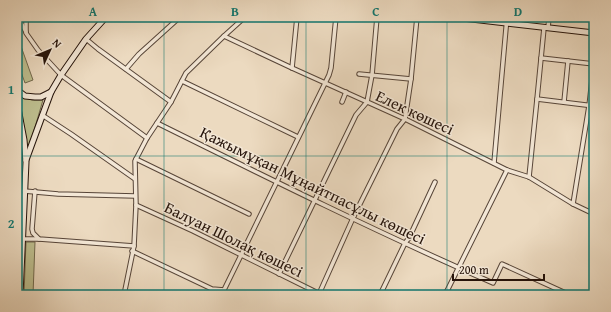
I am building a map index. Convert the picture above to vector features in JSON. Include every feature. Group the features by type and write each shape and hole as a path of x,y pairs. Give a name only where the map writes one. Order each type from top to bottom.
{"main road":[{"path":"26,162 51,92 86,39 106,17"},
{"path":"454,17 507,20 546,28 594,33"},
{"path":"17,90 25,96 35,97 41,97 51,92"},
{"path":"17,103 26,162 20,295"}],"street":[{"path":"18,17 26,33 38,50 61,75 147,138"},
{"path":"26,33 26,22 29,17"},
{"path":"126,69 139,54 180,17"},
{"path":"124,295 134,246 136,196 134,160 171,102 186,73 245,17"},
{"path":"292,68 297,17"},
{"path":"132,251 212,289 224,290 240,254 277,182 331,68 336,17"},
{"path":"279,274 356,115 366,102 372,75 377,17"},
{"path":"320,294 353,218 397,129 405,118 411,79 417,17"},
{"path":"528,177 541,58 549,17"},
{"path":"494,163 507,20"},
{"name":"Елек көшесі","path":"224,36 366,102 405,118 508,170 528,177 573,204 594,214"},
{"path":"86,39 171,102"},
{"path":"541,58 594,63 589,106 573,204"},
{"path":"564,102 568,61"},
{"path":"359,74 411,79"},
{"path":"182,81 298,137"},
{"path":"342,102 346,92"},
{"path":"537,99 594,106"},
{"path":"42,115 135,179"},
{"name":"Қажымұқан Мұңайтпасұлы көшесі","path":"157,123 405,243 493,283 502,264 570,295"},
{"path":"136,158 249,214"},
{"path":"445,295 508,170"},
{"path":"380,295 436,182"},
{"path":"24,191 58,194 136,196"},
{"path":"35,191 32,229 33,233 39,239"},
{"name":"Балуан Шолақ көшесі","path":"136,205 193,231 320,294"},
{"path":"22,239 134,246"},
{"path":"447,291 458,295"}],"green space":[{"path":"17,35 33,80 25,83 17,61"},
{"path":"19,95 32,100 43,100 27,154 25,134"},
{"path":"26,242 35,242 33,295 24,295"}]}
